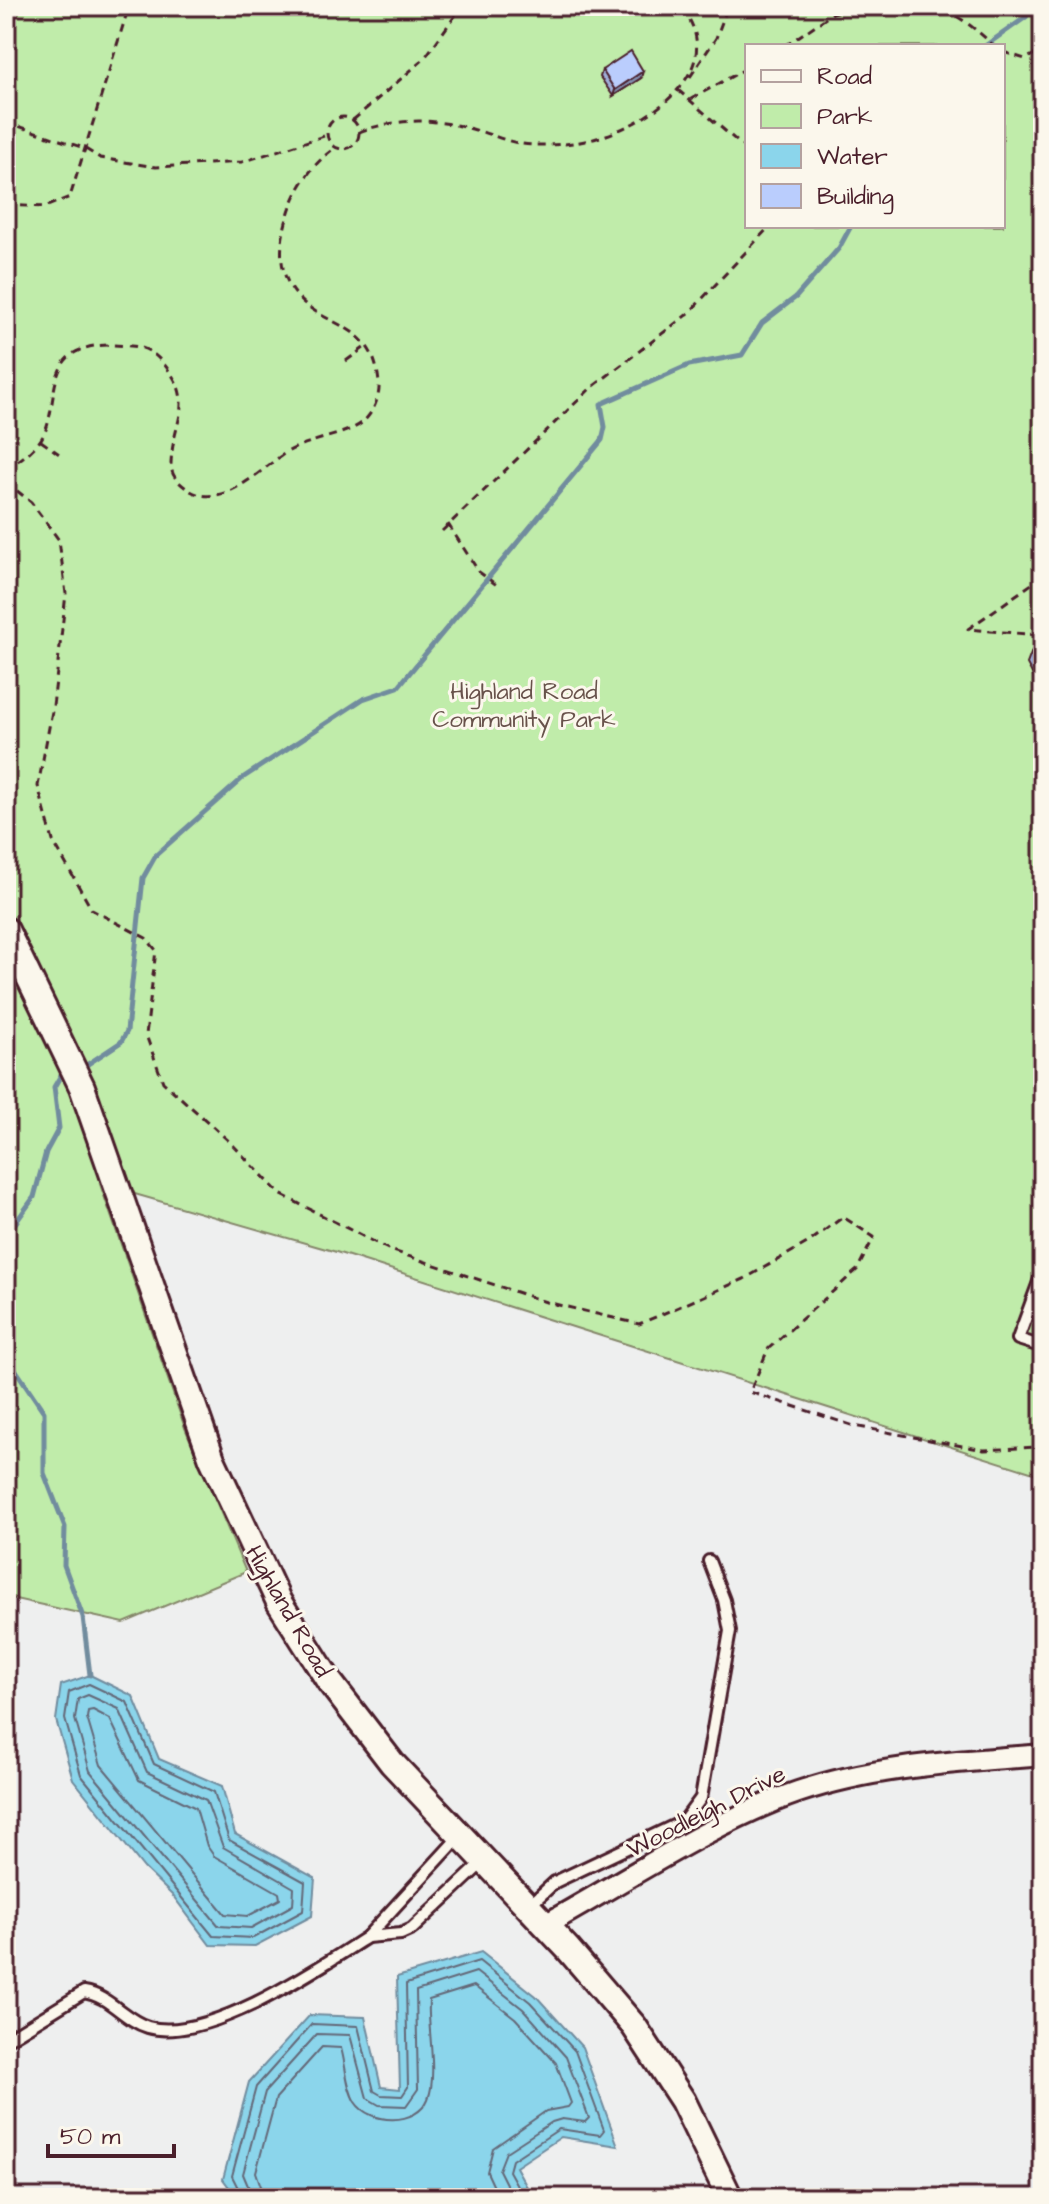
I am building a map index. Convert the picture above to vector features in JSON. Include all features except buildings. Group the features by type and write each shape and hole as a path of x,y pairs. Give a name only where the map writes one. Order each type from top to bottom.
{"street":[{"name":"Highland Road","path":"6,930 92,1112 200,1428 251,1547 279,1602 348,1708 459,1837 603,1988 656,2057 693,2119 730,2198"},
{"name":"Woodleigh Drive","path":"545,1925 715,1831 796,1793 868,1773 1043,1755"}],"lane":[{"path":"1043,1271 1018,1339 1043,1347"},
{"path":"528,1907 555,1882 684,1821 701,1798 730,1631 724,1600 709,1561"},
{"path":"6,2040 84,1992 94,1993 134,2021 152,2028 188,2025 231,2015 266,1999 367,1937 459,1837"},
{"path":"367,1937 401,1934 412,1929 483,1862"}],"path":[{"path":"6,205 45,207 70,197 129,6"},
{"path":"336,147 327,135 329,125 336,118 353,120 424,59 462,6"},
{"path":"680,6 690,20 696,42 688,80"},
{"path":"708,6 726,12"},
{"path":"6,469 41,441 59,368 75,351 98,345 139,346 151,351 180,385 183,413 172,453 173,475 201,496 225,493 303,442 354,428 365,420 380,391 378,368 368,345 357,333 303,300 291,288 282,268 282,241 293,201 311,170 336,147 352,146 359,132 387,123 422,119 473,129 514,145 570,144 632,125 688,80 710,49 728,6"},
{"path":"788,44 833,13 859,6"},
{"path":"931,6 943,8 992,44"},
{"path":"1005,53 1025,59 1043,50"},
{"path":"690,100 745,69"},
{"path":"678,90 745,148"},
{"path":"353,120 359,132"},
{"path":"6,122 84,148 100,158 132,165 210,166 264,157 327,135"},
{"path":"442,531 590,389 689,313 768,228"},
{"path":"346,361 368,345"},
{"path":"41,441 62,456"},
{"path":"6,482 31,502 59,540 66,594 53,706 38,786 53,841 92,910 146,938 156,950 146,1035 163,1082 230,1142 280,1194 404,1255 546,1302 639,1324 744,1279 809,1242 843,1217 874,1237 857,1270 768,1349 750,1392 854,1426 984,1450 1037,1447 1043,1441"},
{"path":"448,524 479,572 498,586"},
{"path":"1038,635 968,629 1043,576"}],"green space":[{"name":"Highland Road Community Park","path":"6,6 1043,6 1043,1476 333,1251 100,1184 185,1428 246,1572 124,1623 6,1597"}],"water":[{"path":"90,1675 133,1696 159,1759 222,1786 235,1834 315,1878 312,1916 255,1946 210,1945 173,1896 144,1868 73,1779 56,1720 61,1685"},
{"path":"481,1952 536,1996 582,2047 618,2146 561,2137 516,2167 533,2198 237,2198 223,2179 249,2082 310,2015 365,2017 381,2087 400,2089 397,1977"}],"waterway":[{"path":"988,44 1026,17 1032,6"},
{"path":"88,1064 121,1042 127,1031 143,878 156,855 244,777 363,699 398,687 602,440 605,427 601,404 689,365 742,355 762,323 796,297 839,248 850,228"},
{"path":"6,1236 34,1197 46,1152 59,1128 54,1087 61,1075"},
{"path":"6,1348 13,1366 44,1412 44,1473 65,1527 64,1565 83,1617 90,1675"}]}
